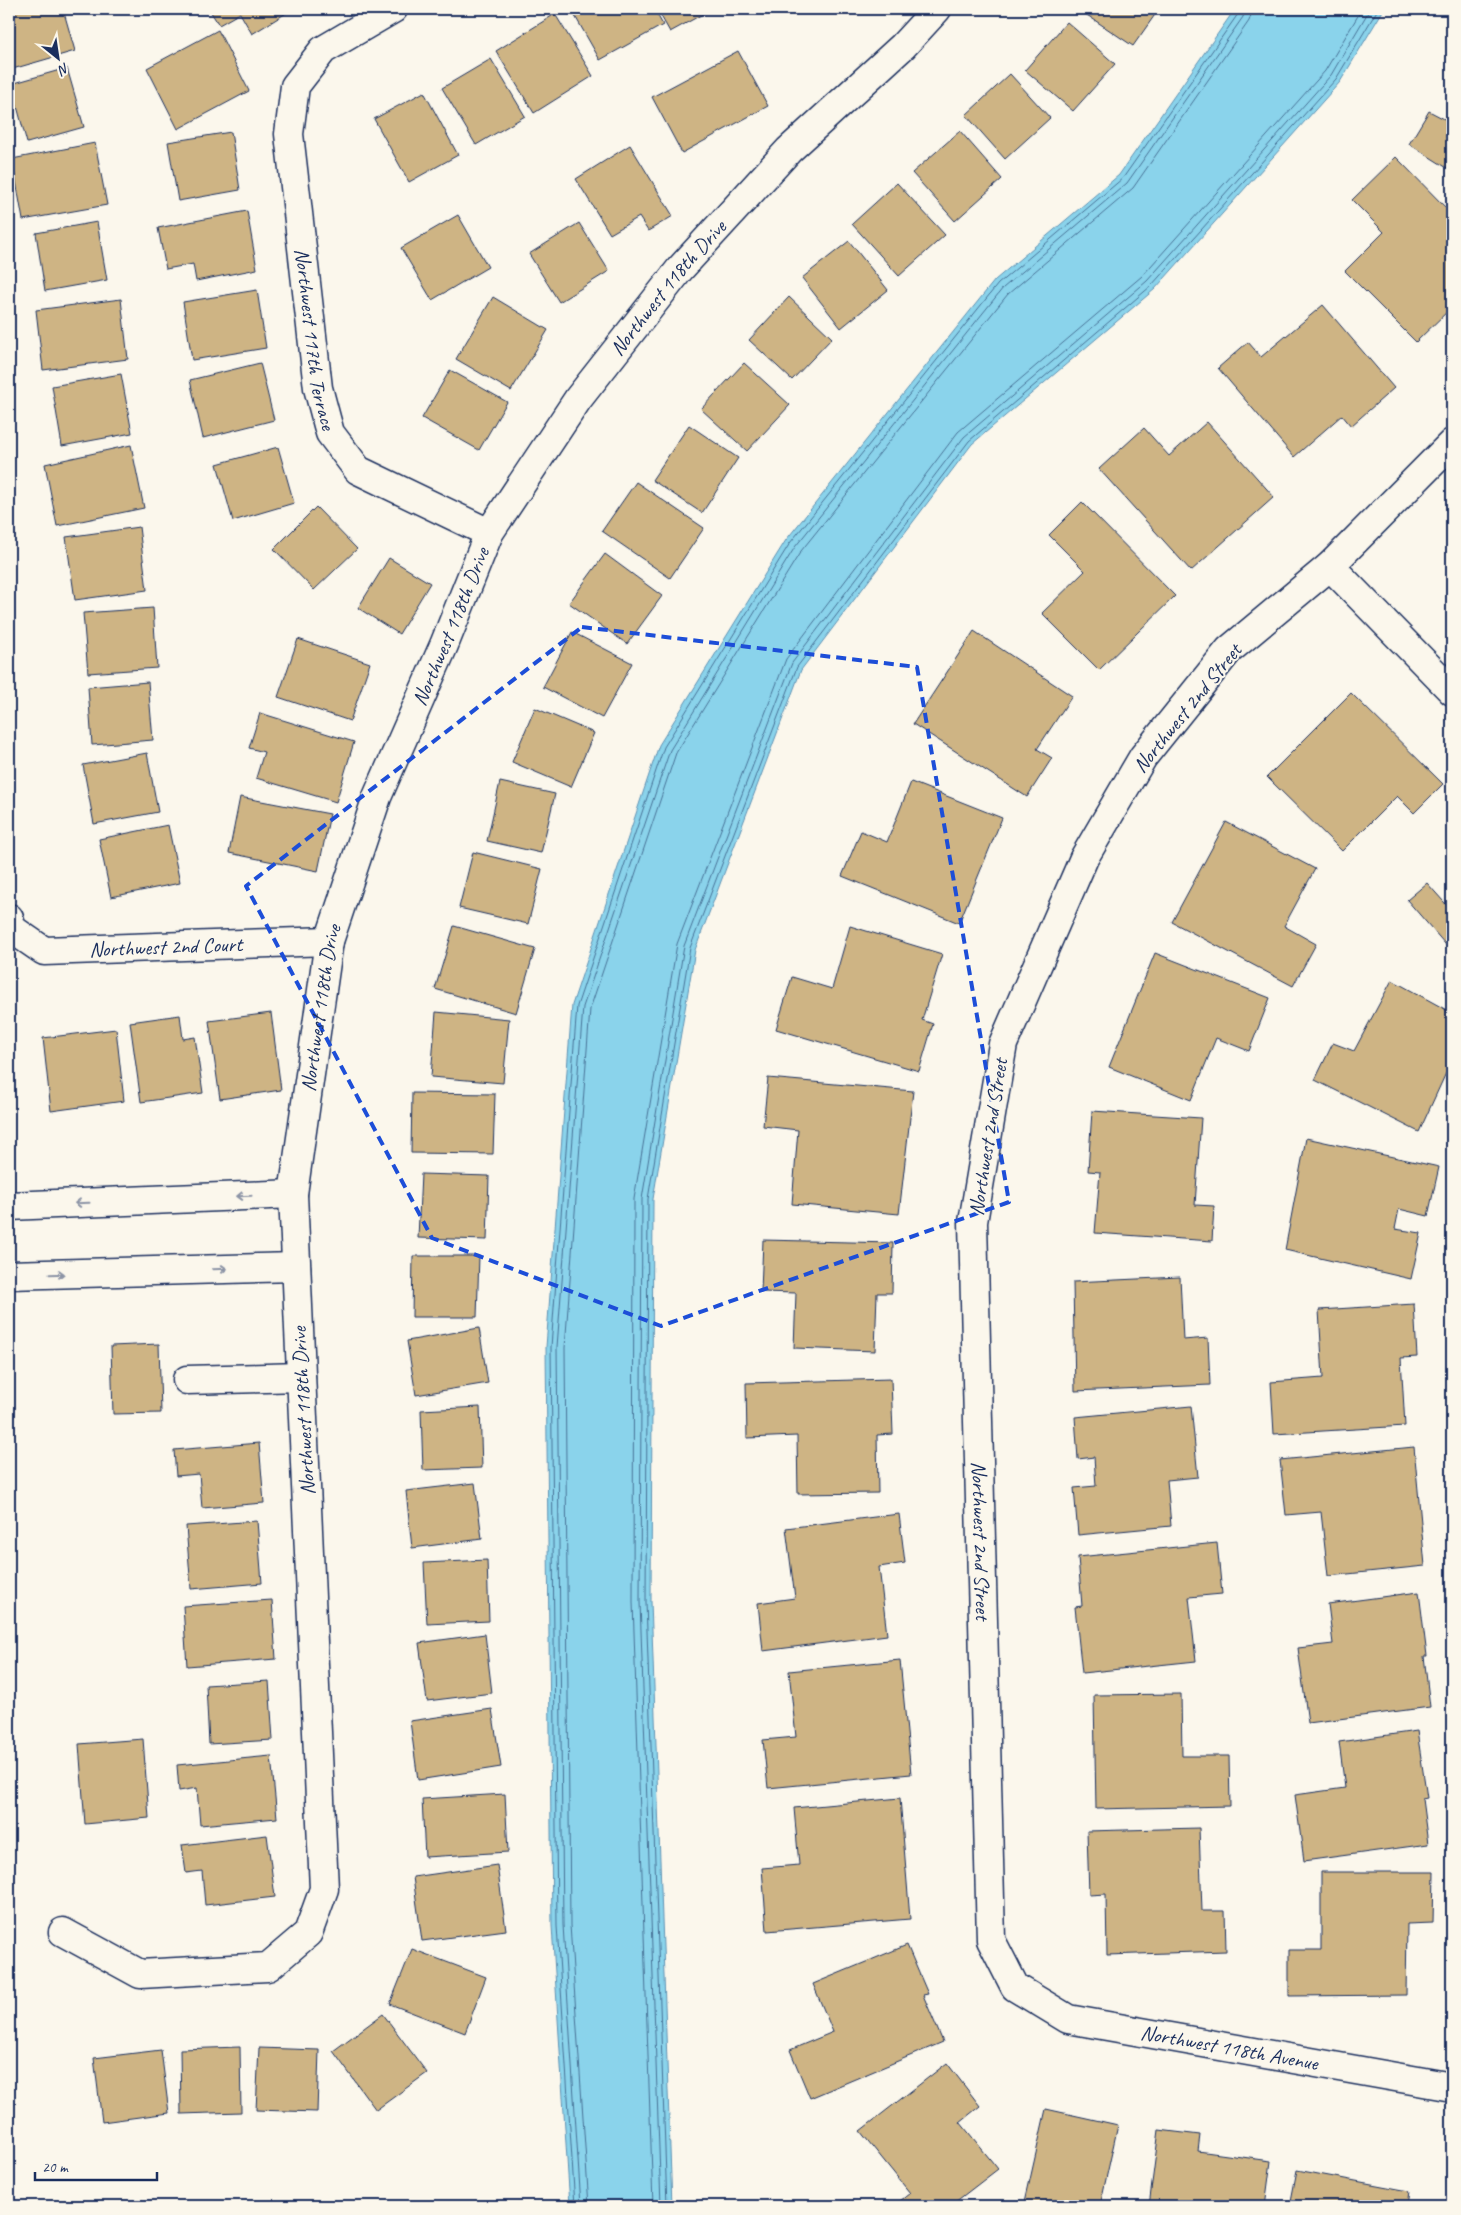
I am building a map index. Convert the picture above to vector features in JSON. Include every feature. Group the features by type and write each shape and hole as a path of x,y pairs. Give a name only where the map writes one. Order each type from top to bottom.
{"street":[{"name":"Northwest 117th Terrace","path":"393,9 324,50 295,86 289,134 318,388 330,434 358,470 489,533"},
{"name":"Northwest 118th Drive","path":"62,1932 140,1974 268,1967 308,1933 324,1889 293,1194 329,941 377,797 444,645 489,533 578,399 680,269 788,150 903,46 937,9"},
{"name":"Northwest 2nd Street","path":"1015,1987 992,1940 973,1222 1003,1044 1084,858 1143,756 1229,650 1330,566 1452,444"},
{"path":"1330,566 1452,691"},
{"name":"Northwest 2nd Court","path":"10,924 44,951 329,941"},
{"path":"9,1206 293,1194"},
{"path":"9,1275 296,1267"},
{"path":"187,1380 301,1377"},
{"name":"Northwest 118th Avenue","path":"1015,1987 1068,2020 1452,2087"}],"highlighted area":[{"path":"582,627 917,667 1009,1202 661,1326 432,1238 246,886"}],"water":[{"path":"1235,9 1384,9 1340,82 1155,289 972,444 801,670 695,950 653,1199 651,1601 672,2206 570,2206 552,1926 546,1347 572,1005 659,745 786,540 995,280 1119,175"}],"building":[{"path":"9,9 63,9 75,51 9,70"},
{"path":"209,9 286,9 288,12 252,34 240,13 219,25"},
{"path":"571,9 654,9 663,25 600,60"},
{"path":"657,9 712,9 670,32"},
{"path":"1078,9 1159,9 1133,46"},
{"path":"555,14 593,76 534,113 496,51"},
{"path":"1067,22 1115,64 1073,111 1025,70"},
{"path":"218,30 249,91 178,129 147,68"},
{"path":"738,51 768,106 682,153 652,97"},
{"path":"491,59 525,116 476,145 442,88"},
{"path":"67,68 84,127 27,143 11,84"},
{"path":"1010,74 1050,118 1005,159 966,115"},
{"path":"424,92 458,155 409,182 374,119"},
{"path":"1429,111 1452,123 1452,171 1409,144"},
{"path":"960,131 1002,179 955,221 912,173"},
{"path":"231,132 240,190 178,201 168,142"},
{"path":"95,143 107,205 23,220 12,159"},
{"path":"630,145 673,216 648,231 639,217 610,234 576,179"},
{"path":"1396,157 1452,214 1452,307 1416,342 1345,271 1384,232 1352,200"},
{"path":"897,183 945,235 899,276 852,224"},
{"path":"247,211 257,269 196,281 193,264 166,269 158,228"},
{"path":"458,215 488,267 432,300 401,248"},
{"path":"97,222 107,280 45,291 36,233"},
{"path":"579,223 609,271 559,302 529,254"},
{"path":"849,241 888,290 841,328 802,278"},
{"path":"257,290 266,348 192,360 183,302"},
{"path":"493,297 548,330 511,391 456,359"},
{"path":"789,297 832,338 792,380 749,340"},
{"path":"121,299 128,359 43,370 36,310"},
{"path":"1323,305 1394,388 1351,426 1342,415 1294,457 1218,368 1248,342 1261,357"},
{"path":"260,363 274,420 203,438 190,380"},
{"path":"744,363 790,405 747,451 701,409"},
{"path":"450,370 507,402 479,450 422,418"},
{"path":"121,374 132,433 62,446 52,386"},
{"path":"1207,422 1274,497 1191,571 1099,469 1144,428 1169,456"},
{"path":"689,425 738,458 702,513 652,480"},
{"path":"131,445 144,508 57,526 45,464"},
{"path":"278,447 294,503 233,521 217,464"},
{"path":"636,482 704,528 670,578 602,531"},
{"path":"1082,502 1175,596 1099,670 1042,613 1085,571 1049,535"},
{"path":"316,507 357,549 314,590 274,549"},
{"path":"139,527 147,590 75,600 66,537"},
{"path":"605,554 662,596 627,644 569,603"},
{"path":"389,558 430,583 399,634 358,608"},
{"path":"153,608 157,668 88,673 83,613"},
{"path":"974,631 1072,696 1037,749 1052,758 1027,797 913,724"},
{"path":"572,632 632,663 602,718 543,687"},
{"path":"298,639 370,663 350,721 278,697"},
{"path":"148,682 153,740 92,745 88,687"},
{"path":"1351,693 1443,784 1414,813 1397,796 1342,851 1267,777"},
{"path":"535,708 594,733 571,787 512,762"},
{"path":"260,713 354,742 336,802 256,778 264,752 249,748"},
{"path":"147,753 158,812 94,824 83,765"},
{"path":"500,782 555,794 541,853 487,841"},
{"path":"911,782 1002,818 959,923 842,876 861,831 887,842"},
{"path":"240,797 330,814 318,871 229,853"},
{"path":"1226,822 1315,869 1284,926 1316,944 1293,986 1172,922"},
{"path":"168,825 180,883 111,897 99,839"},
{"path":"473,852 542,869 528,924 459,908"},
{"path":"1427,883 1452,911 1452,952 1407,900"},
{"path":"454,926 535,949 516,1013 435,989"},
{"path":"850,926 942,954 922,1020 933,1024 919,1071 776,1029 792,977 832,989"},
{"path":"1155,953 1270,998 1249,1051 1216,1038 1191,1100 1109,1067"},
{"path":"1392,980 1452,1013 1452,1077 1446,1073 1419,1132 1315,1080 1333,1043 1354,1051"},
{"path":"436,1012 509,1019 503,1083 431,1077"},
{"path":"271,1013 281,1090 220,1099 209,1021"},
{"path":"180,1015 183,1039 195,1037 203,1093 141,1102 130,1022"},
{"path":"116,1029 124,1101 51,1111 43,1038"},
{"path":"768,1078 913,1091 899,1214 792,1204 798,1130 763,1126"},
{"path":"412,1093 495,1094 493,1154 411,1153"},
{"path":"1092,1111 1201,1118 1195,1205 1214,1206 1212,1241 1095,1233 1100,1172 1088,1171"},
{"path":"1306,1138 1439,1167 1428,1216 1399,1209 1395,1229 1421,1233 1411,1279 1285,1250"},
{"path":"421,1174 489,1176 487,1240 418,1238"},
{"path":"763,1240 893,1243 892,1293 877,1293 875,1351 794,1348 796,1293 761,1292"},
{"path":"413,1256 479,1256 477,1317 412,1317"},
{"path":"1180,1277 1183,1340 1208,1338 1210,1385 1075,1391 1073,1282"},
{"path":"1414,1304 1417,1357 1401,1358 1405,1426 1274,1434 1271,1382 1323,1378 1319,1310"},
{"path":"479,1328 488,1383 416,1395 407,1341"},
{"path":"159,1344 161,1413 113,1414 111,1346"},
{"path":"891,1379 893,1434 877,1435 878,1493 798,1494 797,1436 747,1438 746,1383"},
{"path":"1191,1406 1198,1477 1167,1480 1171,1526 1078,1535 1074,1488 1096,1486 1094,1457 1078,1459 1075,1417"},
{"path":"480,1407 482,1468 423,1470 421,1410"},
{"path":"259,1443 264,1503 202,1508 199,1474 176,1476 174,1450"},
{"path":"1414,1447 1425,1566 1328,1576 1321,1512 1286,1515 1280,1460"},
{"path":"475,1483 482,1539 412,1548 406,1491"},
{"path":"899,1514 905,1563 879,1567 887,1635 763,1651 758,1603 795,1598 786,1528"},
{"path":"257,1521 262,1583 191,1589 186,1526"},
{"path":"1217,1543 1222,1594 1189,1597 1196,1661 1082,1673 1075,1607 1082,1606 1078,1557"},
{"path":"487,1560 489,1621 427,1624 424,1563"},
{"path":"1419,1592 1427,1656 1424,1656 1430,1707 1308,1723 1298,1648 1333,1644 1328,1604"},
{"path":"272,1600 276,1659 187,1666 183,1606"},
{"path":"485,1634 492,1693 427,1701 419,1643"},
{"path":"900,1660 911,1774 768,1788 763,1740 796,1737 789,1671"},
{"path":"269,1681 273,1740 209,1744 206,1685"},
{"path":"1181,1694 1182,1756 1229,1756 1230,1806 1096,1809 1094,1695"},
{"path":"492,1709 501,1767 418,1780 410,1721"},
{"path":"1417,1731 1427,1798 1422,1799 1428,1844 1304,1861 1295,1795 1345,1788 1339,1742"},
{"path":"143,1739 149,1818 85,1824 79,1744"},
{"path":"271,1756 277,1818 200,1825 197,1788 179,1791 177,1765"},
{"path":"505,1794 508,1852 425,1857 422,1799"},
{"path":"900,1798 910,1919 767,1931 762,1868 799,1865 794,1808"},
{"path":"1199,1828 1202,1911 1225,1911 1226,1951 1107,1955 1106,1894 1089,1895 1087,1831"},
{"path":"267,1835 275,1897 205,1905 202,1871 186,1873 182,1845"},
{"path":"497,1865 506,1930 422,1941 413,1877"},
{"path":"1321,1872 1434,1872 1433,1923 1407,1924 1406,1995 1289,1996 1289,1950 1321,1950"},
{"path":"907,1945 928,1994 923,1995 943,2042 810,2098 790,2050 833,2032 813,1984"},
{"path":"412,1949 486,1977 465,2033 390,2004"},
{"path":"383,2014 427,2073 376,2110 333,2051"},
{"path":"240,2047 241,2112 181,2114 180,2049"},
{"path":"259,2048 319,2050 317,2112 256,2110"},
{"path":"161,2050 169,2113 102,2122 94,2058"},
{"path":"947,2063 980,2106 960,2122 998,2169 950,2206 894,2206 910,2193 860,2131"},
{"path":"1046,2109 1118,2125 1100,2206 1024,2206"},
{"path":"1159,2130 1200,2135 1198,2151 1271,2161 1265,2206 1149,2206"},
{"path":"1297,2170 1409,2191 1407,2206 1290,2206"}]}
